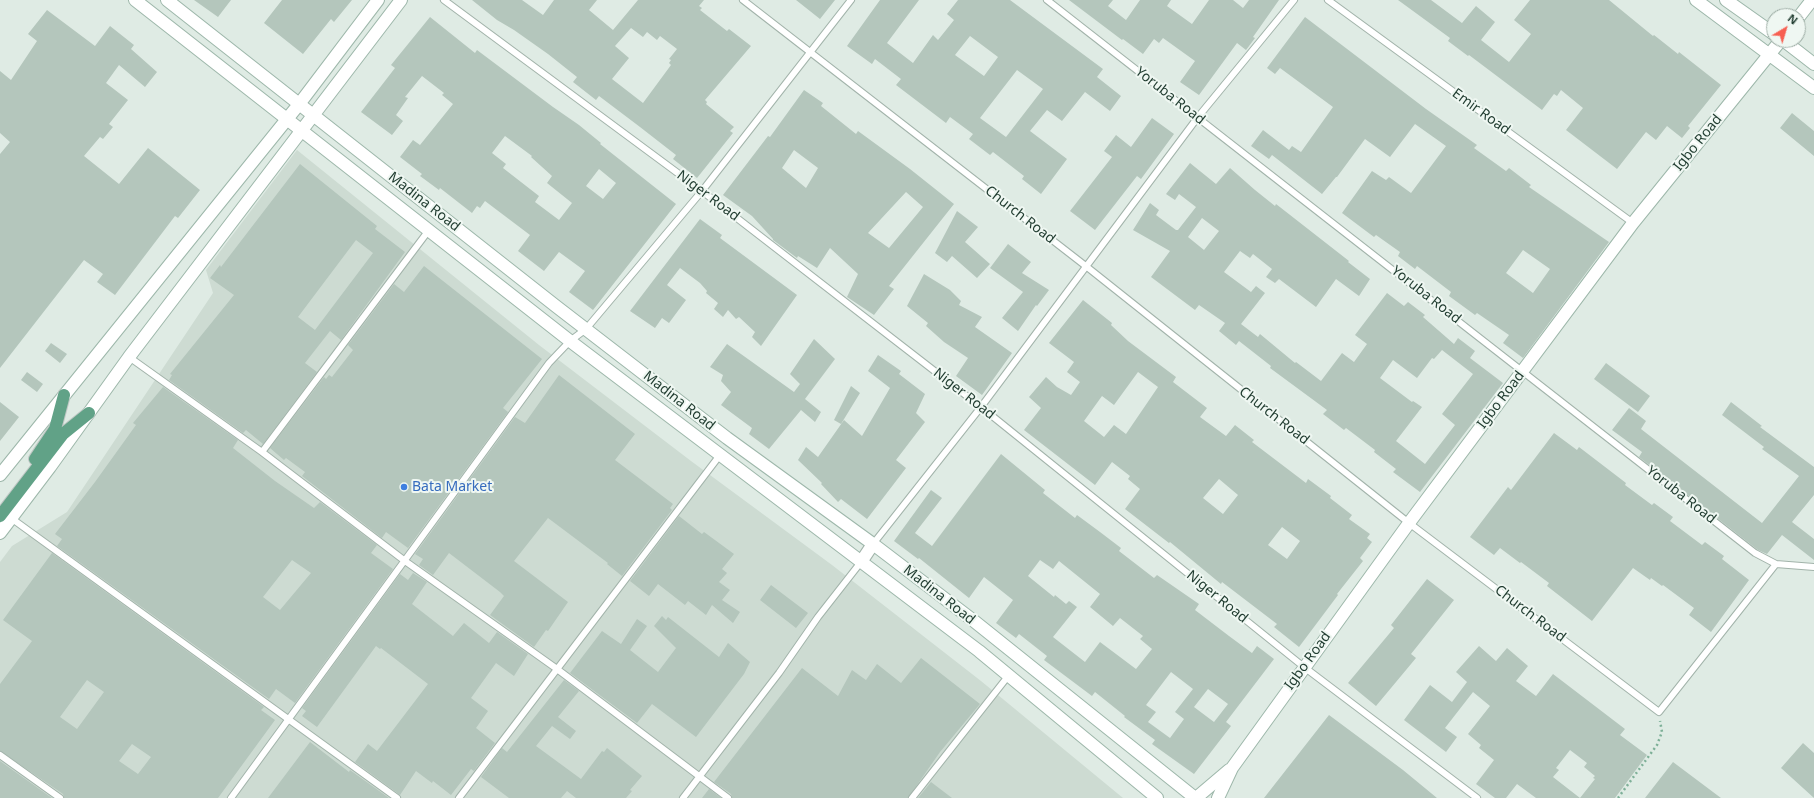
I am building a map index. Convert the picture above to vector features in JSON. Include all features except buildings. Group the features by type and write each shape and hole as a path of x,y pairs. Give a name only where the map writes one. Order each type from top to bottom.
{"main road":[{"name":"Madina Road","path":"135,0 570,341 1009,675 1157,798"},
{"name":"Madina Road","path":"167,0 586,329 727,438 873,544 1196,798"},
{"path":"0,475 286,118 300,103 378,0"},
{"path":"5,517 89,413 129,357 401,0"},
{"path":"1696,0 1814,88"},
{"path":"1726,0 1766,28"},
{"path":"1806,8 1812,0"},
{"name":"Igbo Road","path":"1218,798 1232,768 1409,523 1524,371 1633,223 1775,48"},
{"path":"1793,48 1814,64"},
{"path":"0,533 5,517 42,456 55,429 64,395"},
{"path":"0,503 63,434 89,413"},
{"path":"861,562 873,544"},
{"name":"Igbo Road","path":"1196,798 1232,768"}],"lane":[{"name":"Niger Road","path":"444,0 702,191 982,407 1304,667 1477,798"},
{"name":"Church Road","path":"743,0 1087,267 1409,523 1659,712"},
{"path":"231,798 549,363 570,341 586,329 702,191 851,0"},
{"name":"Yoruba Road","path":"1047,0 1524,371 1557,399 1755,553 1776,564 1814,567"},
{"path":"873,544 982,407 1198,117 1294,0"},
{"name":"Emir Road","path":"1328,0 1633,223"},
{"path":"262,452 429,230"},
{"path":"129,357 262,452 405,561 557,669 728,798"},
{"path":"459,798 720,454"},
{"path":"5,517 398,798"},
{"path":"683,798 779,673 814,623 861,562"},
{"path":"1659,712 1776,564"},
{"path":"912,798 1009,675"},
{"path":"0,755 60,798"}],"path":[{"path":"1618,798 1657,745 1662,732 1659,712"}],"shaded area":[{"name":"Bata Market","path":"297,150 539,345 691,461 832,565 981,681 1123,798 0,798 0,562 12,546 67,512 213,293 206,270"}],"place":[{"name":"Bata Market","path":"404,487"}]}
